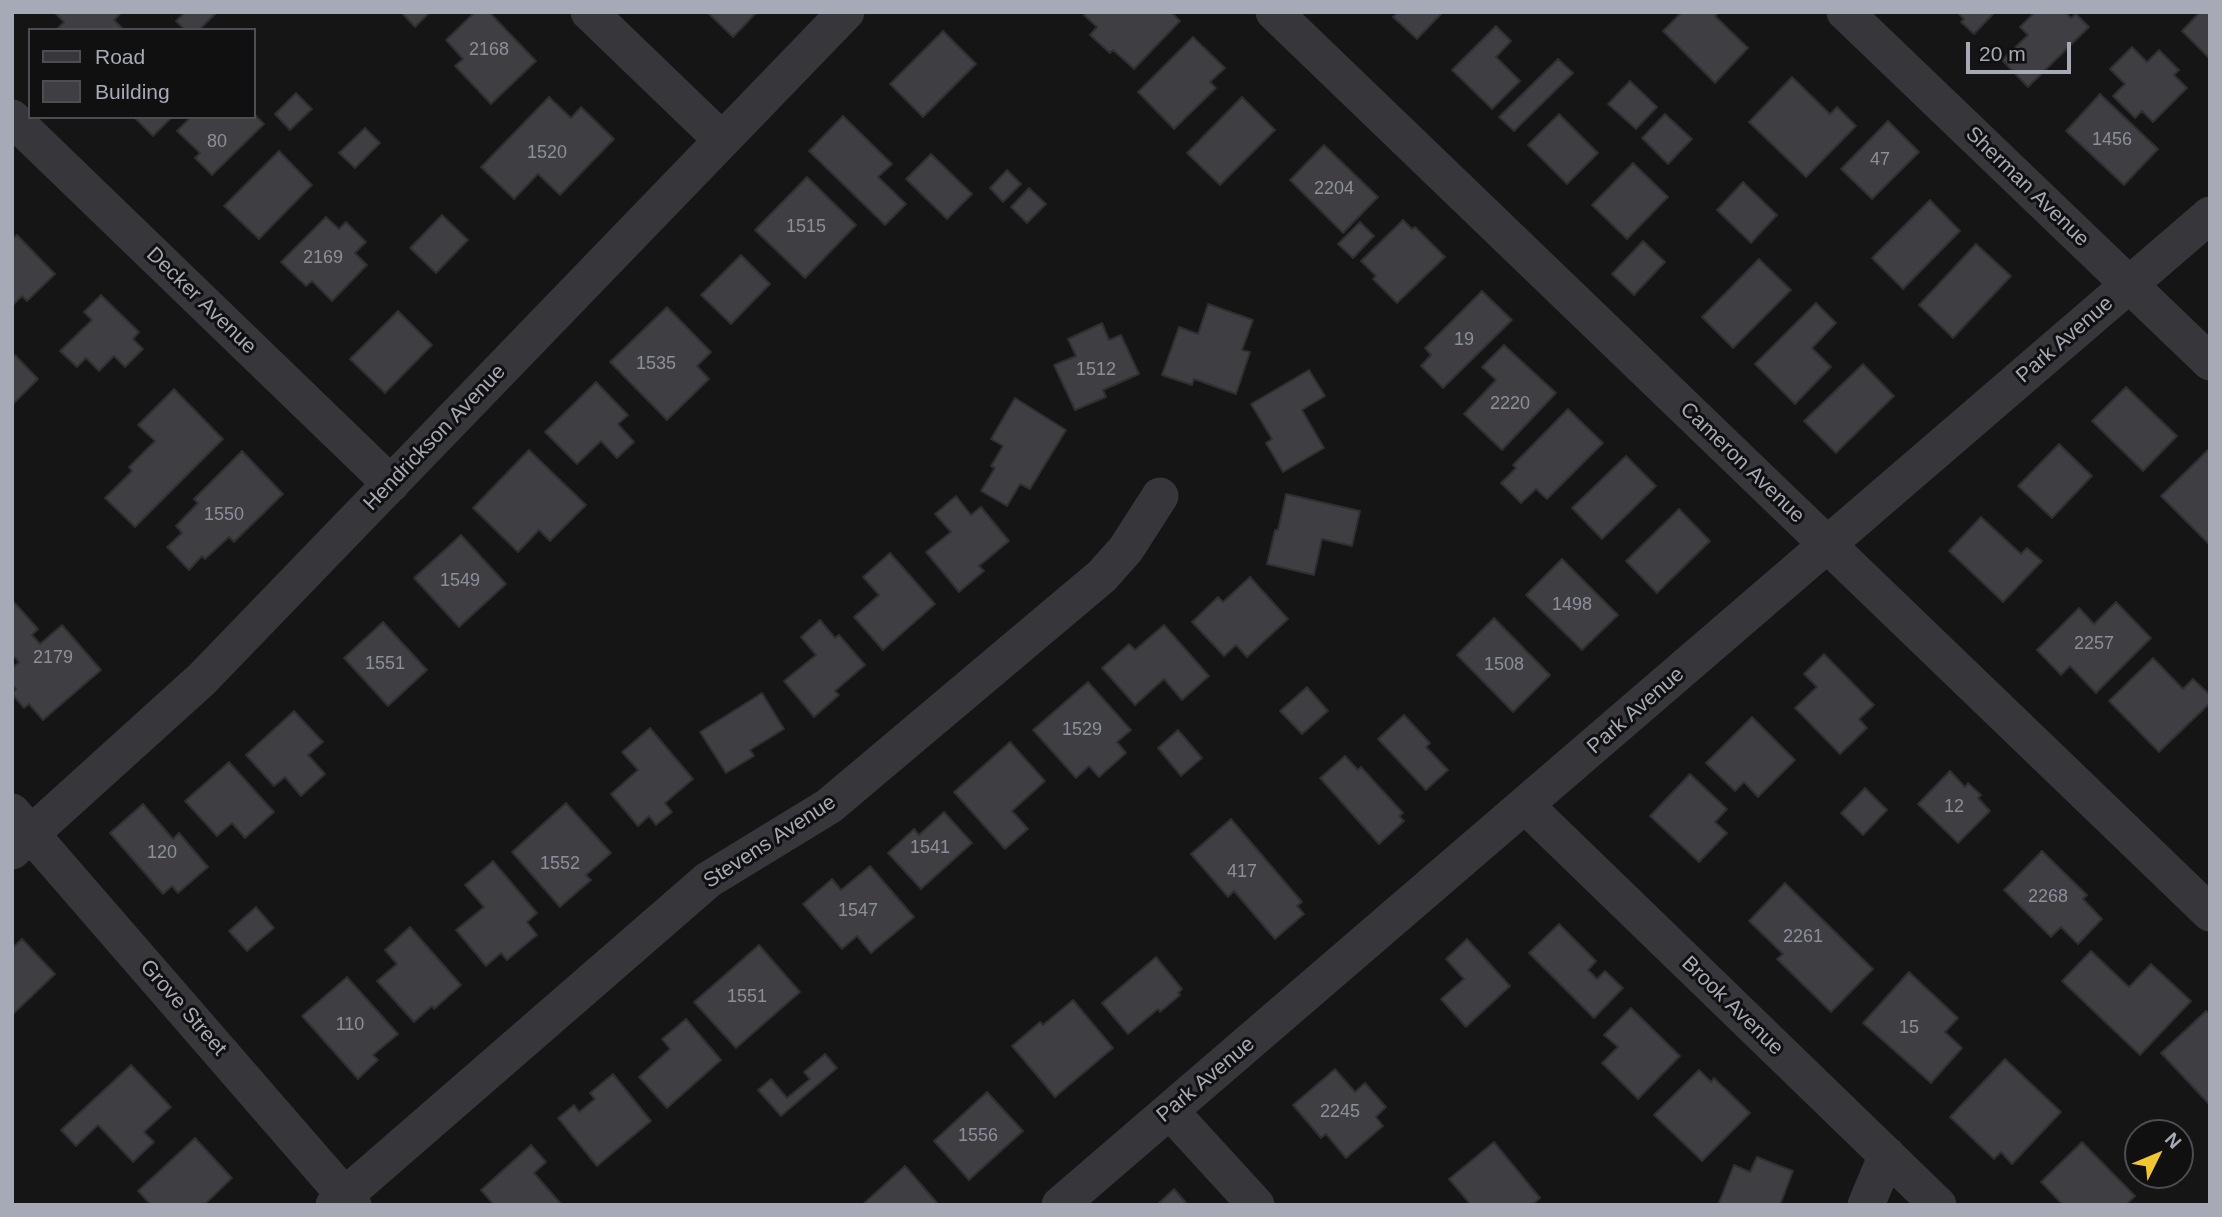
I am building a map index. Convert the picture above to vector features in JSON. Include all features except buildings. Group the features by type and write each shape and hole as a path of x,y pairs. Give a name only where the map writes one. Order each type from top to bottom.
{"street":[{"path":"589,12 722,141"},
{"name":"Hendrickson Avenue","path":"19,832 202,679 846,12"},
{"name":"Cameron Avenue","path":"1274,12 2210,913"},
{"name":"Sherman Avenue","path":"1845,12 2210,362"},
{"name":"Decker Avenue","path":"12,118 391,484"},
{"name":"Park Avenue","path":"1060,1205 2210,215"},
{"name":"Stevens Avenue","path":"344,1202 708,880 830,806 1091,585 1126,549 1160,496"},
{"name":"Brook Avenue","path":"1526,806 1938,1205"},
{"name":"Grove Street","path":"19,832 344,1202"},
{"path":"1170,1111 1256,1205"},
{"path":"1866,1205 1886,1155"}]}
